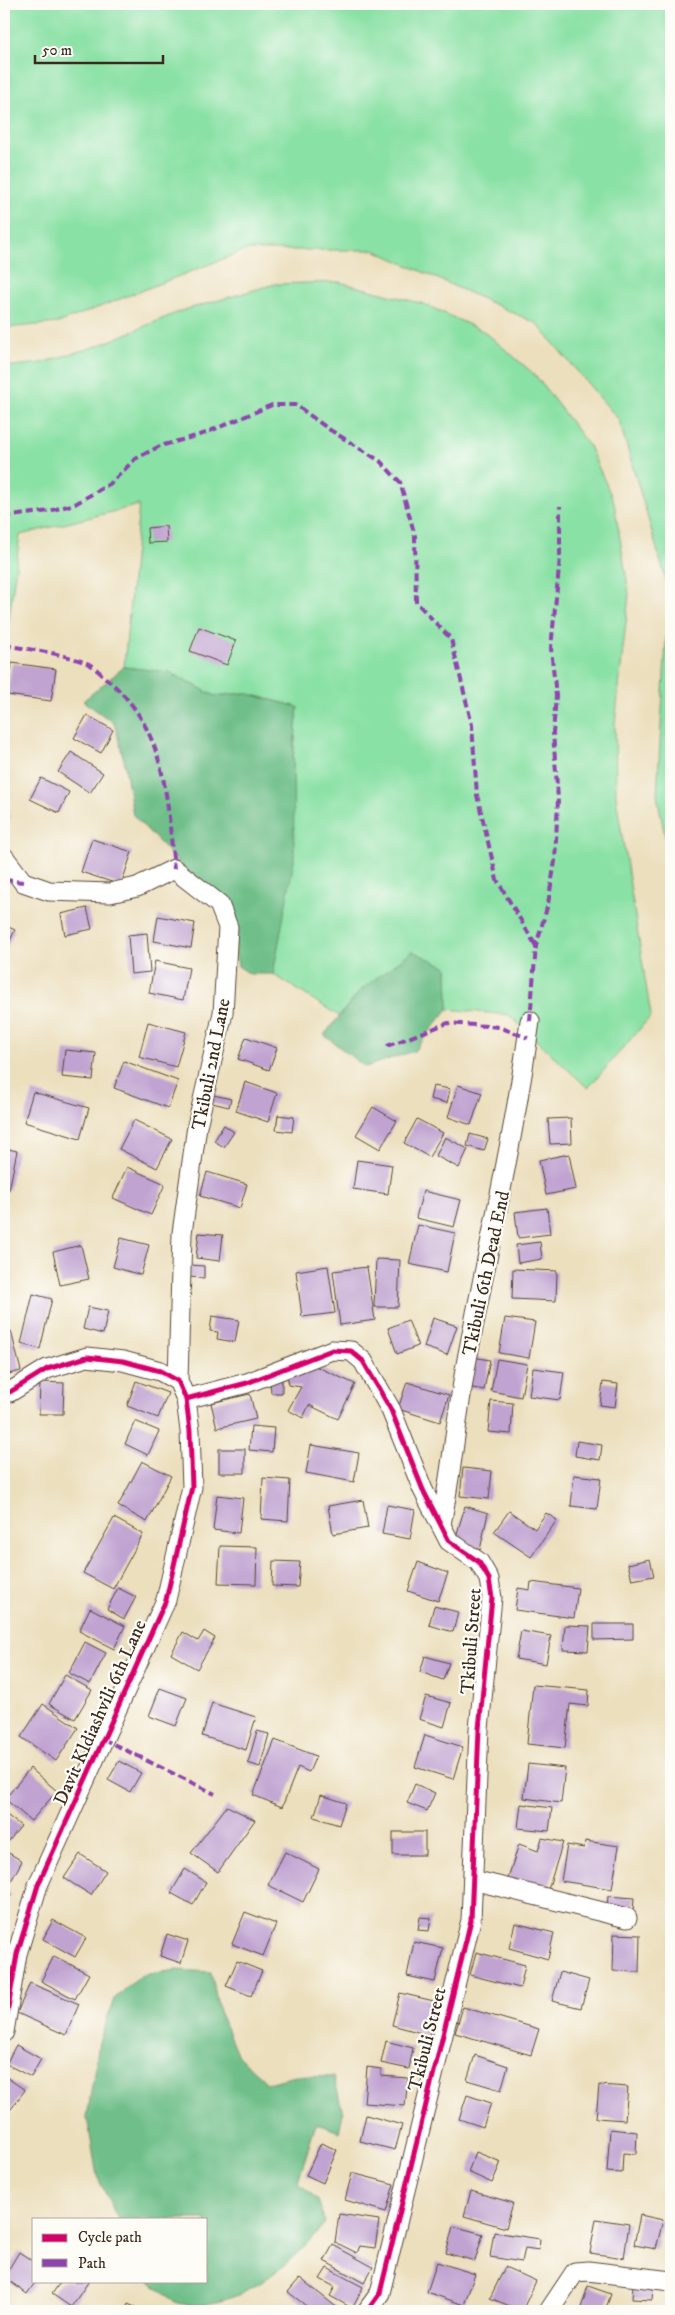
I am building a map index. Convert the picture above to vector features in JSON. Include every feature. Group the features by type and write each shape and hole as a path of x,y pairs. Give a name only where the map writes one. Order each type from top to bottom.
{"street":[{"name":"Tkibuli 2nd Lane","path":"4,857 23,882 49,892 110,893 137,887 174,869 219,904 228,927 223,1014 197,1126 182,1233 178,1381"},
{"name":"Tkibuli 6th Dead End","path":"441,1524 450,1482 457,1416 520,1094 530,1021"},
{"name":"Tkibuli Street","path":"186,1399 247,1383 332,1350 351,1351 363,1361 391,1410 424,1490 449,1541 479,1562 489,1580 492,1598 479,1729 471,1920 380,2293 367,2311"},
{"path":"6,1397 47,1369 87,1357 123,1361 160,1371 178,1381 186,1399"},
{"name":"Davit Kldiashvili 6th Lane","path":"4,2032 17,1954 38,1885 166,1600 192,1487 190,1431 186,1399"},
{"path":"473,1880 626,1918"},
{"path":"549,2311 575,2272 588,2271 671,2281"}],"green space":[{"path":"4,4 671,4 671,867 657,795 669,590 619,420 536,323 374,250 246,250 58,323 4,328"},
{"path":"339,282 424,304 485,332 535,375 589,446 614,502 629,594 615,724 616,798 651,1016 588,1088 509,1015 448,1009 447,967 362,989 339,1016 273,974 298,707 245,693 215,696 169,672 124,667 139,505 20,535 4,656 4,367 41,363 100,345 181,311 275,284"},
{"path":"124,667 169,672 215,696 245,693 298,707 293,756 294,860 273,974 250,974 238,966 226,902 186,870 133,815 124,760 114,723 83,701"},
{"path":"412,951 447,967 448,1009 414,1051 365,1067 324,1035 362,989"},
{"path":"176,1970 211,1972 219,2011 238,2056 267,2083 296,2076 334,2077 343,2113 339,2132 316,2123 298,2182 318,2200 325,2223 279,2269 241,2294 220,2301 199,2305 177,2303 151,2282 208,2282 208,2218 118,2218 97,2176 87,2117 99,2042 114,1999 142,1975"}],"building":[{"path":"166,526 167,542 148,543 147,528"},
{"path":"199,627 236,641 227,665 190,651"},
{"path":"12,663 56,669 51,701 7,695"},
{"path":"87,715 113,730 101,753 74,738"},
{"path":"71,752 103,773 90,793 58,772"},
{"path":"41,778 69,792 59,813 30,799"},
{"path":"4,813 10,816 4,831"},
{"path":"92,839 132,852 121,885 81,872"},
{"path":"87,908 92,929 65,935 61,914"},
{"path":"158,916 195,923 191,948 154,941"},
{"path":"4,925 15,930 4,954"},
{"path":"147,933 150,972 131,974 128,935"},
{"path":"155,961 189,968 183,1000 149,993"},
{"path":"148,1022 186,1032 176,1067 139,1057"},
{"path":"246,1037 277,1048 269,1070 238,1059"},
{"path":"65,1050 96,1053 93,1080 62,1077"},
{"path":"124,1061 178,1081 168,1108 114,1088"},
{"path":"245,1082 277,1093 268,1122 236,1111"},
{"path":"458,1085 482,1093 471,1125 448,1117"},
{"path":"433,1086 450,1089 447,1103 430,1099"},
{"path":"33,1092 89,1108 80,1139 24,1122"},
{"path":"214,1095 231,1099 229,1107 212,1103"},
{"path":"373,1107 397,1121 380,1149 356,1135"},
{"path":"278,1115 294,1117 292,1132 276,1130"},
{"path":"571,1118 572,1143 550,1144 548,1119"},
{"path":"417,1119 443,1133 429,1157 404,1143"},
{"path":"134,1120 172,1139 157,1168 119,1149"},
{"path":"224,1125 234,1132 224,1147 214,1141"},
{"path":"470,1134 488,1139 484,1151 467,1146"},
{"path":"445,1137 468,1149 459,1168 436,1156"},
{"path":"4,1148 17,1151 9,1190 4,1189"},
{"path":"569,1154 576,1189 546,1195 539,1160"},
{"path":"357,1160 392,1165 388,1194 353,1189"},
{"path":"127,1167 165,1184 151,1215 113,1198"},
{"path":"207,1172 247,1184 240,1208 200,1196"},
{"path":"423,1191 461,1200 454,1227 416,1218"},
{"path":"547,1208 550,1234 518,1238 515,1212"},
{"path":"418,1225 455,1233 447,1272 409,1264"},
{"path":"199,1233 223,1235 220,1261 196,1258"},
{"path":"121,1238 149,1245 141,1275 113,1267"},
{"path":"540,1242 542,1259 518,1263 516,1245"},
{"path":"81,1245 89,1279 60,1285 53,1252"},
{"path":"376,1259 400,1260 398,1307 374,1307"},
{"path":"189,1265 204,1266 204,1278 188,1277"},
{"path":"328,1266 335,1313 302,1317 296,1271"},
{"path":"367,1267 375,1320 340,1325 333,1271"},
{"path":"513,1269 557,1271 556,1301 512,1299"},
{"path":"33,1294 52,1299 40,1349 21,1344"},
{"path":"88,1307 108,1311 103,1334 83,1329"},
{"path":"212,1316 239,1320 235,1342 217,1339 218,1332 210,1331"},
{"path":"433,1318 457,1326 447,1355 424,1347"},
{"path":"505,1318 535,1322 529,1358 499,1353"},
{"path":"408,1320 418,1346 397,1354 388,1328"},
{"path":"11,1331 21,1371 4,1375 4,1333"},
{"path":"472,1357 490,1360 484,1390 467,1387"},
{"path":"497,1359 527,1364 521,1397 491,1391"},
{"path":"313,1365 355,1384 338,1419 309,1405 303,1418 288,1410 301,1387 289,1385 287,1375"},
{"path":"533,1368 564,1372 560,1400 529,1396"},
{"path":"270,1379 282,1379 282,1393 271,1393"},
{"path":"136,1381 168,1393 158,1418 127,1406"},
{"path":"40,1382 64,1383 63,1414 39,1414"},
{"path":"407,1382 449,1395 440,1422 398,1409"},
{"path":"603,1382 618,1384 615,1407 600,1405"},
{"path":"250,1394 256,1419 217,1428 211,1403"},
{"path":"491,1401 513,1403 511,1434 488,1432"},
{"path":"135,1421 159,1431 148,1455 125,1444"},
{"path":"251,1426 274,1428 272,1452 249,1450"},
{"path":"577,1441 602,1445 600,1460 575,1456"},
{"path":"311,1445 359,1453 354,1482 306,1473"},
{"path":"219,1449 245,1449 245,1473 219,1473"},
{"path":"142,1461 171,1476 147,1522 118,1506"},
{"path":"463,1468 492,1471 489,1499 460,1496"},
{"path":"574,1475 601,1478 597,1509 571,1506"},
{"path":"263,1478 290,1480 288,1521 261,1519"},
{"path":"217,1495 243,1498 239,1533 213,1530"},
{"path":"363,1500 368,1528 333,1534 328,1506"},
{"path":"387,1505 415,1510 410,1539 382,1534"},
{"path":"465,1506 488,1513 480,1550 456,1537"},
{"path":"509,1511 535,1529 546,1513 557,1520 531,1557 494,1532"},
{"path":"114,1518 143,1534 113,1589 83,1573"},
{"path":"220,1546 257,1547 256,1584 218,1583"},
{"path":"650,1559 654,1576 632,1580 628,1564"},
{"path":"273,1561 300,1562 298,1587 272,1586"},
{"path":"418,1562 448,1573 438,1601 408,1591"},
{"path":"531,1582 578,1588 574,1618 515,1610 518,1588 530,1590"},
{"path":"118,1588 136,1597 124,1619 107,1609"},
{"path":"434,1606 458,1612 453,1632 429,1625"},
{"path":"90,1608 125,1626 114,1649 79,1631"},
{"path":"594,1624 633,1624 633,1639 594,1640"},
{"path":"565,1625 590,1626 588,1651 563,1650"},
{"path":"204,1631 215,1638 197,1669 171,1654 183,1632 198,1641"},
{"path":"521,1631 551,1636 546,1664 516,1659"},
{"path":"85,1642 106,1653 90,1684 69,1673"},
{"path":"425,1656 449,1663 443,1680 420,1672"},
{"path":"65,1675 92,1690 75,1719 49,1704"},
{"path":"533,1685 589,1690 588,1706 570,1704 565,1748 527,1744"},
{"path":"160,1688 187,1698 176,1726 149,1716"},
{"path":"426,1696 451,1703 444,1727 419,1719"},
{"path":"212,1703 256,1717 246,1750 202,1736"},
{"path":"43,1704 78,1728 56,1761 21,1737"},
{"path":"257,1731 269,1734 260,1767 248,1763"},
{"path":"425,1735 463,1747 453,1779 415,1767"},
{"path":"275,1740 316,1756 309,1772 298,1767 282,1807 253,1795"},
{"path":"119,1761 141,1773 130,1792 108,1780"},
{"path":"528,1764 565,1768 561,1803 524,1798"},
{"path":"30,1768 57,1791 31,1821 5,1799"},
{"path":"415,1784 435,1793 427,1811 407,1803"},
{"path":"321,1795 346,1803 339,1825 314,1817"},
{"path":"521,1804 552,1808 549,1831 518,1828"},
{"path":"227,1806 255,1820 218,1872 191,1853"},
{"path":"4,1813 21,1826 8,1842 4,1839"},
{"path":"393,1832 425,1832 425,1855 393,1855"},
{"path":"542,1838 563,1842 547,1893 507,1881 519,1844 538,1851"},
{"path":"585,1841 619,1846 612,1889 561,1881 567,1845 584,1848"},
{"path":"4,1850 22,1861 11,1881 4,1876"},
{"path":"285,1852 319,1869 303,1902 268,1885"},
{"path":"80,1854 106,1871 91,1895 64,1878"},
{"path":"185,1869 206,1882 193,1905 171,1893"},
{"path":"4,1889 11,1894 4,1906"},
{"path":"608,1896 634,1898 633,1912 607,1910"},
{"path":"245,1912 276,1924 263,1956 232,1944"},
{"path":"420,1917 431,1918 429,1931 418,1930"},
{"path":"53,1920 86,1938 75,1957 43,1939"},
{"path":"515,1923 554,1933 548,1959 509,1948"},
{"path":"167,1934 188,1941 181,1963 160,1956"},
{"path":"614,1934 640,1935 639,1972 613,1971"},
{"path":"414,1942 443,1948 435,1982 407,1976"},
{"path":"476,1952 525,1965 520,1988 470,1975"},
{"path":"54,1956 89,1974 75,1999 41,1981"},
{"path":"237,1961 262,1971 251,1996 226,1986"},
{"path":"560,1972 589,1980 581,2008 552,2001"},
{"path":"30,1983 79,2004 66,2035 17,2013"},
{"path":"400,1993 438,2002 429,2035 392,2025"},
{"path":"463,2007 539,2029 531,2055 455,2033"},
{"path":"386,2041 413,2048 409,2069 381,2063"},
{"path":"16,2045 41,2059 31,2077 6,2064"},
{"path":"475,2055 508,2066 501,2090 467,2080"},
{"path":"367,2067 381,2069 381,2076 408,2078 405,2106 364,2103"},
{"path":"6,2077 25,2090 11,2109 4,2104 4,2081"},
{"path":"599,2085 628,2087 625,2120 596,2118"},
{"path":"467,2095 491,2103 483,2127 459,2119"},
{"path":"366,2115 402,2125 395,2150 360,2141"},
{"path":"610,2129 637,2132 636,2154 623,2153 622,2173 607,2172"},
{"path":"321,2143 337,2150 323,2183 306,2175"},
{"path":"476,2152 501,2162 492,2183 468,2172"},
{"path":"352,2173 394,2184 386,2212 345,2200"},
{"path":"471,2191 513,2203 506,2228 464,2216"},
{"path":"339,2214 379,2220 375,2248 360,2246 357,2253 335,2242"},
{"path":"640,2215 663,2220 656,2249 634,2245"},
{"path":"596,2219 629,2224 624,2258 590,2253"},
{"path":"453,2226 483,2234 475,2261 446,2253"},
{"path":"494,2232 540,2239 539,2250 525,2248 522,2262 490,2257"},
{"path":"333,2245 373,2267 364,2283 324,2261"},
{"path":"19,2252 32,2261 32,2282 35,2282 27,2294 4,2277"},
{"path":"437,2262 475,2274 464,2305 427,2292"},
{"path":"505,2267 536,2281 522,2311 490,2298"},
{"path":"327,2268 363,2287 352,2308 330,2296 335,2287 320,2279"},
{"path":"300,2278 340,2310 313,2311 288,2292"},
{"path":"60,2282 88,2282 71,2307 52,2294"},
{"path":"633,2284 653,2286 652,2300 632,2299"},
{"path":"588,2286 611,2294 605,2311 580,2311"},
{"path":"128,2304 144,2311 125,2311"},
{"path":"297,2306 304,2311 293,2311"},
{"path":"614,2307 624,2311 612,2311"}],"marked path":[{"path":"4,517 49,511 75,504 111,483 135,459 160,446 203,434 272,405 296,405 327,428 380,461 400,482 415,536 416,602 451,639 472,725 477,795 497,880 536,946"},
{"path":"530,1021 536,946 548,904 555,861 558,799 553,733 556,696 551,648 560,558 560,506"},
{"path":"4,645 58,654 89,664 128,700 143,721 161,768 166,792 174,869"},
{"path":"4,880 23,882"},
{"path":"670,975 671,995"},
{"path":"387,1046 448,1023 499,1027 528,1038"},
{"path":"103,1739 215,1794"}],"cycle path":[{"path":"186,1399 247,1383 332,1350 351,1351 363,1361 391,1410 423,1490 449,1541 479,1562 489,1579 492,1598 479,1729 471,1920 380,2293 367,2311"},
{"path":"4,1392 10,1392 47,1369 87,1357 123,1361 160,1371 178,1381 186,1399 190,1431 192,1487 166,1600 38,1885 17,1954 4,2032"}]}
